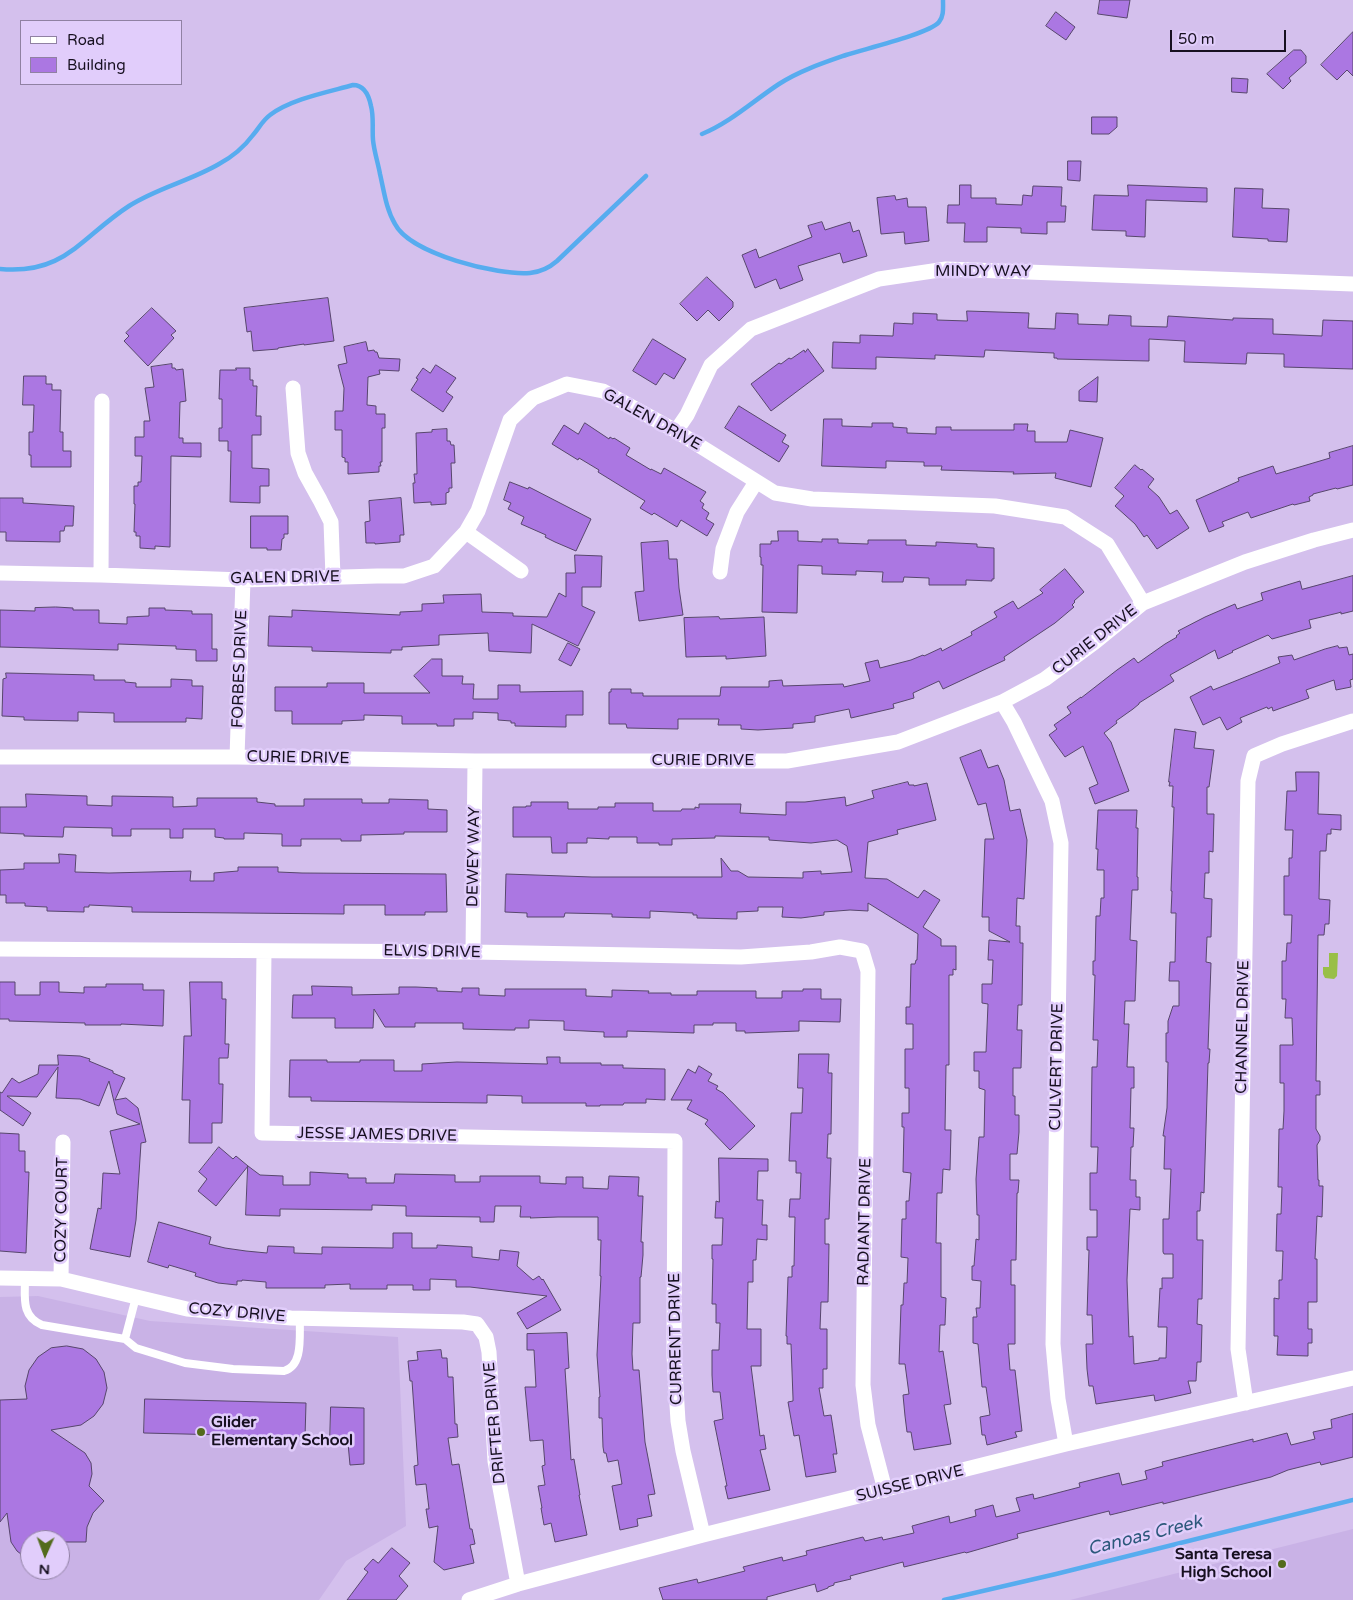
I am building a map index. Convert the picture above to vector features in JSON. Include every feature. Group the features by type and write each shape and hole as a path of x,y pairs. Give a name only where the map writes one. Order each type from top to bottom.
{"street":[{"name":"MINDY WAY","path":"676,431 687,415 711,365 751,329 878,279 946,269 1353,284"},
{"name":"GALEN DRIVE","path":"0,573 243,580 404,576 434,566 466,532 478,511 510,420 533,398 567,384 603,391 676,431 775,494 812,499 995,506 1065,517 1107,544 1143,604"},
{"path":"293,388 298,453 305,473 331,522 333,577"},
{"path":"101,575 102,401"},
{"path":"720,572 724,549 737,512 756,482"},
{"name":"CURIE DRIVE","path":"0,757 237,757 475,761 787,761 898,742 1002,702 1045,679 1143,604 1245,562 1353,530"},
{"path":"466,532 521,571"},
{"name":"FORBES DRIVE","path":"237,757 243,580"},
{"name":"CULVERT DRIVE","path":"1002,702 1014,722 1052,801 1061,844 1053,1344 1058,1399 1066,1444"},
{"name":"CHANNEL DRIVE","path":"1246,1403 1238,1348 1248,781 1254,756 1282,744 1353,721"},
{"name":"DEWEY WAY","path":"474,952 475,761"},
{"name":"ELVIS DRIVE","path":"0,949 474,952 741,957 811,952 840,947 862,952"},
{"name":"JESSE JAMES DRIVE","path":"264,950 262,1133 675,1140"},
{"name":"RADIANT DRIVE","path":"862,952 868,971 863,1385 868,1425 885,1490"},
{"name":"CURRENT DRIVE","path":"675,1140 674,1355 678,1421 683,1451 703,1535"},
{"name":"COZY COURT","path":"61,1278 63,1142"},
{"name":"COZY DRIVE","path":"0,1278 61,1278 187,1309 300,1318 463,1322 477,1324"},
{"name":"DRIFTER DRIVE","path":"477,1324 486,1337 490,1352 495,1461 518,1584"},
{"name":"SUISSE DRIVE","path":"469,1600 518,1584 703,1535 1066,1444 1353,1378"}],"lane":[{"path":"25,1278 27,1313 34,1322 125,1339 136,1348 185,1364 234,1369 284,1371 294,1366 297,1358 300,1318"},
{"path":"125,1339 136,1297"}],"shaded area":[{"name":"Glider Elementary School","path":"38,1296 150,1321 398,1337 406,1526 346,1561 319,1600 0,1600 0,1297"},
{"name":"Santa Teresa High School","path":"1353,1529 1353,1600 1070,1600"}],"green space":[{"path":"1329,953 1338,953 1337,976 1334,979 1325,978 1323,974 1323,967 1329,967"}],"building":[{"path":"1100,0 1130,0 1127,18 1098,14"},
{"path":"1056,12 1075,27 1066,40 1046,26"},
{"path":"1353,32 1353,76 1347,70 1337,80 1321,65"},
{"path":"1294,50 1301,50 1306,56 1306,63 1289,78 1291,81 1283,89 1267,74"},
{"path":"1232,78 1248,79 1247,93 1232,92"},
{"path":"1092,117 1117,117 1117,127 1109,134 1092,134"},
{"path":"1068,161 1081,161 1080,181 1068,180"},
{"path":"960,185 971,185 971,198 996,198 996,204 1022,205 1023,195 1032,196 1033,186 1062,187 1061,206 1066,206 1065,222 1047,222 1047,234 1021,233 1021,228 987,227 987,242 964,242 965,223 947,223 948,205 959,205"},
{"path":"1128,185 1207,188 1207,202 1146,200 1145,237 1126,236 1126,231 1092,230 1094,195 1128,196"},
{"path":"1235,188 1263,189 1262,208 1289,209 1287,242 1233,237"},
{"path":"895,196 896,200 907,198 908,207 926,207 929,241 905,244 904,232 881,234 877,198"},
{"path":"822,222 825,230 850,222 853,232 859,230 867,256 843,263 840,253 798,266 803,280 780,289 776,279 755,288 742,255 756,249 759,258 812,237 808,226"},
{"path":"707,277 733,302 733,307 719,321 708,310 697,321 680,304"},
{"path":"328,298 334,341 253,351 251,331 247,332 244,308"},
{"path":"152,308 176,331 171,335 174,338 148,366 124,341 129,336 126,333"},
{"path":"967,311 1029,313 1028,328 1055,329 1056,313 1078,314 1078,324 1108,325 1109,315 1131,316 1131,326 1167,327 1168,316 1233,320 1233,318 1273,319 1273,334 1322,336 1323,320 1353,321 1353,369 1284,367 1284,354 1247,353 1246,364 1184,362 1185,341 1149,339 1149,361 1057,359 1054,358 1054,353 985,350 984,357 935,355 935,359 876,357 876,369 832,368 833,342 860,343 860,335 893,336 894,323 913,324 913,313 937,314 937,320 967,321"},
{"path":"653,339 686,359 674,379 664,373 656,385 633,371"},
{"path":"366,342 368,351 374,350 379,358 400,359 399,371 379,370 380,374 368,377 367,405 376,406 376,414 385,414 385,428 382,428 382,462 380,462 379,472 348,474 348,462 345,462 345,458 342,457 342,430 335,430 335,411 343,411 344,388 338,365 347,363 344,347"},
{"path":"808,349 824,371 771,411 751,384 779,363 781,364"},
{"path":"172,364 172,368 176,370 183,369 185,389 186,401 180,402 179,438 183,438 183,443 201,443 201,457 171,456 170,547 140,548 140,536 136,536 136,532 134,532 134,486 138,486 138,482 141,482 142,456 135,456 135,437 144,437 144,421 150,421 145,388 154,387 151,367"},
{"path":"436,365 456,378 446,392 453,397 443,412 411,390 423,368 430,373"},
{"path":"236,368 250,368 250,380 253,380 253,386 257,386 256,416 261,416 261,435 252,435 252,468 269,469 269,486 260,486 260,503 230,502 231,451 228,451 228,441 219,441 219,428 222,428 222,399 219,399 220,370 236,370"},
{"path":"24,376 46,376 46,384 52,384 52,390 61,390 60,432 63,432 63,451 71,451 71,467 31,467 29,432 33,432 34,405 23,405"},
{"path":"1098,377 1097,402 1079,401 1079,391"},
{"path":"739,406 786,435 782,442 789,446 779,462 725,428"},
{"path":"824,419 842,419 842,426 872,427 872,423 893,423 893,427 907,428 907,433 936,434 936,427 951,427 951,430 1014,430 1014,424 1028,424 1027,431 1035,431 1035,442 1067,442 1070,430 1103,438 1091,487 1055,478 1056,473 1013,474 1014,472 941,470 942,466 924,466 924,462 886,461 886,468 822,466"},
{"path":"585,423 609,439 610,437 614,438 630,448 626,455 651,470 661,474 664,468 706,492 700,501 704,504 702,508 709,513 706,519 714,524 707,536 681,520 677,527 654,513 652,515 640,508 645,501 598,472 599,470 552,444 564,425 578,434"},
{"path":"447,429 447,441 454,445 455,463 451,463 452,488 449,488 449,492 446,493 446,504 431,505 431,502 414,503 413,483 415,483 414,474 417,474 416,433"},
{"path":"1353,446 1353,485 1313,494 1309,497 1310,501 1293,504 1251,518 1248,512 1222,522 1224,526 1209,532 1196,500 1239,481 1238,478 1273,466 1276,474 1330,458 1329,453"},
{"path":"1135,465 1154,479 1148,487 1159,497 1170,514 1177,510 1189,528 1157,549 1147,535 1144,537 1135,524 1115,506 1124,496 1115,488"},
{"path":"510,482 528,489 529,487 591,519 576,551 521,524 524,517 508,509 511,503 504,500"},
{"path":"0,498 23,498 23,503 74,506 73,526 65,526 64,531 60,531 60,542 6,541 6,532 0,532"},
{"path":"401,498 404,535 400,535 400,542 366,543 365,522 370,521 369,501"},
{"path":"251,516 288,516 288,534 284,534 281,550 251,548"},
{"path":"778,531 798,531 798,541 822,542 822,539 838,539 838,543 868,544 868,540 906,540 906,545 936,546 936,542 977,544 977,547 994,548 994,579 992,581 966,580 966,585 929,585 929,578 904,577 903,582 882,582 883,572 856,571 856,575 822,574 822,566 798,565 797,613 762,612 763,565 761,565 760,544 771,544 771,541 778,541"},
{"path":"668,541 669,559 677,559 683,615 639,621 635,592 644,591 641,543"},
{"path":"575,555 602,556 601,587 582,587 582,606 595,612 578,646 532,624 531,653 489,651 488,633 439,635 439,645 402,647 402,650 391,650 391,653 312,651 312,647 268,646 269,616 292,617 292,610 400,615 400,612 422,611 422,604 444,603 443,595 481,594 482,612 513,613 513,616 547,617 559,593 566,597 566,573 575,573"},
{"path":"1065,569 1084,592 1074,601 1072,605 1074,607 1055,623 1004,657 1005,660 943,689 939,681 913,693 914,698 893,704 894,708 851,718 849,709 815,716 815,722 793,724 793,728 758,730 741,729 741,725 718,725 719,719 678,719 678,729 627,728 626,724 609,724 609,692 611,692 611,689 631,689 631,693 643,693 643,696 720,696 721,687 769,687 769,681 782,680 783,686 843,684 844,687 870,681 865,663 878,660 880,668 924,656 941,648 942,651 972,635 971,632 997,617 994,612 1013,601 1018,609 1043,593 1040,590"},
{"path":"1353,576 1353,611 1309,620 1311,628 1272,639 1268,635 1218,659 1215,650 1170,675 1174,681 1139,703 1116,721 1117,723 1104,733 1111,742 1129,791 1095,804 1089,788 1098,784 1083,746 1065,757 1049,735 1057,729 1054,725 1071,713 1067,707 1134,658 1138,663 1177,637 1180,633 1178,631 1205,617 1235,604 1237,609 1263,600 1261,593 1300,581 1302,589"},
{"path":"35,608 73,608 73,610 99,610 99,623 127,624 127,617 149,616 149,608 192,611 192,614 212,614 212,649 217,649 217,661 196,661 196,650 176,649 176,646 118,644 118,650 0,647 0,610 35,611"},
{"path":"719,617 720,619 764,617 766,656 726,659 726,656 686,657 684,618"},
{"path":"568,643 580,649 571,666 559,660"},
{"path":"1338,646 1339,648 1347,647 1349,655 1353,654 1353,679 1350,680 1351,687 1336,690 1334,680 1306,690 1309,698 1273,711 1272,707 1268,709 1267,707 1240,718 1242,722 1227,730 1220,717 1203,725 1190,697 1211,686 1213,690 1280,663 1278,657 1292,655 1294,660"},
{"path":"432,659 442,659 442,676 463,676 462,684 474,684 473,699 498,699 498,685 520,685 520,692 583,691 583,715 566,715 566,727 515,726 515,723 511,723 511,721 498,720 498,713 473,712 473,719 454,719 454,726 437,726 437,724 402,724 402,716 364,715 364,720 342,721 342,724 292,724 292,711 275,711 275,687 327,687 327,683 364,683 364,693 430,693 414,676"},
{"path":"6,673 94,675 94,680 125,680 125,682 136,683 136,687 171,687 171,679 192,680 192,686 203,686 202,719 186,718 186,722 114,722 114,713 78,712 78,721 24,720 24,717 2,716 3,679 6,678"},
{"path":"1175,729 1196,732 1194,748 1214,750 1209,787 1207,787 1207,814 1214,814 1213,852 1209,851 1209,873 1205,873 1204,898 1212,899 1211,937 1207,937 1206,962 1211,963 1208,1049 1210,1049 1204,1193 1201,1192 1200,1211 1197,1211 1197,1240 1203,1240 1202,1299 1198,1299 1197,1324 1202,1325 1201,1362 1197,1362 1196,1381 1188,1381 1191,1393 1155,1401 1154,1395 1096,1404 1093,1386 1089,1386 1086,1344 1093,1344 1092,1315 1087,1315 1089,1250 1087,1250 1087,1237 1097,1237 1097,1210 1090,1210 1090,1173 1097,1173 1098,1147 1091,1147 1092,1067 1097,1067 1098,1040 1093,1040 1095,975 1093,975 1093,961 1095,961 1096,916 1100,916 1101,898 1104,898 1104,870 1097,870 1098,810 1137,810 1138,890 1132,890 1130,940 1137,941 1135,1001 1125,1001 1124,1024 1129,1024 1127,1067 1134,1067 1134,1088 1131,1088 1130,1128 1134,1128 1133,1147 1131,1147 1130,1180 1136,1180 1136,1197 1140,1197 1140,1210 1130,1209 1127,1280 1129,1337 1133,1336 1134,1364 1166,1358 1167,1327 1158,1327 1160,1288 1162,1289 1162,1278 1173,1278 1173,1254 1164,1254 1163,1252 1163,1219 1169,1219 1171,1169 1164,1169 1165,1136 1163,1136 1167,1108 1168,1062 1166,1062 1166,1033 1168,1033 1168,1021 1173,1006 1179,1006 1179,981 1169,981 1170,962 1175,962 1176,913 1171,913 1174,807 1172,807 1173,786 1169,786 1169,782"},
{"path":"981,750 988,768 998,765 1004,780 1010,811 1020,809 1027,840 1024,899 1017,898 1016,926 1020,926 1020,943 1023,943 1022,1005 1018,1005 1017,1030 1022,1030 1021,1068 1013,1068 1013,1096 1015,1096 1015,1115 1019,1115 1019,1132 1017,1154 1010,1154 1010,1180 1019,1180 1017,1193 1016,1260 1011,1260 1011,1285 1015,1285 1015,1344 1008,1344 1010,1370 1015,1370 1022,1431 1015,1432 1017,1437 987,1445 985,1435 982,1435 980,1417 990,1415 986,1387 982,1387 978,1344 973,1343 973,1317 977,1317 976,1308 980,1308 981,1281 972,1280 972,1266 974,1266 976,1239 979,1240 976,1179 979,1137 984,1137 985,1090 979,1088 979,1071 974,1071 974,1052 986,1052 988,1004 982,1003 982,984 992,984 993,960 988,960 989,940 1010,942 989,931 989,917 982,917 985,839 994,839 986,803 978,805 960,758"},
{"path":"1296,772 1319,772 1318,814 1341,815 1341,830 1331,829 1331,834 1327,834 1326,851 1320,851 1319,899 1330,900 1329,924 1325,924 1324,935 1318,935 1316,1081 1320,1081 1320,1095 1316,1095 1316,1129 1320,1136 1317,1145 1318,1180 1319,1186 1323,1186 1322,1217 1317,1216 1315,1259 1317,1259 1317,1302 1308,1302 1308,1329 1312,1329 1312,1343 1308,1343 1308,1356 1277,1355 1278,1336 1274,1336 1274,1298 1279,1299 1279,1280 1282,1280 1283,1251 1276,1251 1277,1214 1281,1214 1282,1187 1278,1187 1279,1129 1283,1129 1284,1111 1284,1083 1280,1083 1280,1045 1293,1045 1292,1018 1285,1018 1286,999 1282,999 1282,961 1286,961 1287,943 1291,943 1292,915 1284,915 1284,876 1289,876 1289,858 1292,858 1293,830 1285,830 1287,791 1296,791"},
{"path":"908,782 909,785 914,786 927,783 936,820 897,830 898,834 868,842 865,878 887,879 918,898 924,890 940,900 923,927 941,939 941,946 956,946 956,970 953,969 953,975 949,975 949,1065 946,1065 945,1130 951,1130 950,1170 943,1169 942,1193 937,1193 936,1243 941,1243 941,1297 946,1298 945,1325 940,1325 939,1352 943,1351 951,1404 944,1405 951,1444 914,1450 911,1432 907,1432 905,1416 903,1395 909,1394 905,1364 899,1364 901,1305 903,1305 904,1283 907,1283 908,1258 901,1257 902,1219 906,1219 906,1201 909,1201 911,1173 903,1172 904,1127 902,1127 902,1113 909,1113 909,1088 905,1088 905,1049 913,1049 913,1024 906,1024 906,1007 910,1007 911,964 915,964 917,960 918,934 868,903 868,911 824,912 824,915 801,918 782,917 783,907 758,907 758,911 737,912 737,919 697,918 697,915 693,915 693,913 650,911 650,918 612,917 612,914 565,913 564,917 527,917 527,913 505,912 506,874 592,877 722,877 721,858 731,871 738,871 748,877 803,878 803,872 821,871 821,874 852,872 847,846 837,840 811,843 769,840 769,837 715,836 715,838 672,839 672,845 659,845 659,843 637,843 637,837 587,838 587,843 567,843 567,853 552,853 551,837 513,837 513,807 531,806 531,802 568,802 568,809 615,807 615,803 653,803 653,811 681,811 682,809 699,808 699,804 741,804 740,813 786,815 786,802 805,802 845,797 846,806 874,798 872,791"},
{"path":"26,794 87,796 87,805 112,806 112,796 173,797 173,807 197,806 197,798 257,798 257,802 275,804 275,806 304,806 304,799 362,799 362,803 389,803 389,799 428,800 428,809 447,810 447,832 361,835 361,841 301,839 301,846 282,846 282,834 244,833 244,839 224,839 215,837 215,829 183,829 183,838 170,838 170,829 131,829 131,836 112,836 112,828 64,827 63,837 0,833 0,807 26,807"},
{"path":"59,854 76,855 75,872 191,871 190,881 214,881 214,873 238,871 238,867 278,867 278,872 302,873 446,874 447,912 425,912 425,915 385,915 385,905 344,905 344,914 132,912 132,907 89,905 89,907 84,907 84,912 47,911 47,907 25,906 25,903 6,903 6,895 0,895 0,870 24,869 24,863 59,863"},
{"path":"0,982 15,982 15,995 40,995 40,982 59,982 59,992 84,993 84,987 106,987 106,984 143,984 143,990 164,990 163,1026 85,1025 85,1023 9,1021 9,1019 0,1019"},
{"path":"190,982 222,982 222,999 226,999 225,1044 229,1044 228,1058 219,1058 219,1084 223,1084 222,1123 212,1123 212,1143 189,1143 190,1100 182,1100 184,1036 191,1036"},
{"path":"312,986 352,987 352,995 399,994 399,987 416,987 437,988 437,991 462,992 462,988 479,988 479,995 505,996 505,989 586,989 586,996 612,997 612,990 649,991 648,993 671,993 671,995 697,995 697,991 756,991 756,998 782,998 782,991 821,989 821,999 841,999 840,1022 799,1021 799,1031 745,1033 745,1031 736,1031 736,1023 713,1023 713,1025 694,1025 694,1033 627,1031 627,1037 604,1037 604,1032 564,1030 564,1021 529,1020 529,1028 515,1028 515,1030 463,1029 463,1023 415,1023 415,1027 385,1027 374,1009 373,1028 335,1028 335,1018 292,1018 293,995 312,995"},
{"path":"799,1054 829,1054 828,1073 832,1073 831,1134 828,1134 827,1158 831,1158 829,1219 825,1219 825,1244 829,1244 828,1302 821,1302 820,1329 827,1329 827,1369 823,1369 823,1388 819,1388 824,1416 831,1415 837,1454 833,1454 836,1472 806,1477 799,1435 794,1436 788,1402 793,1401 793,1398 791,1344 787,1344 786,1336 788,1277 792,1277 792,1266 794,1266 795,1217 789,1217 790,1199 800,1199 801,1173 796,1173 796,1161 789,1161 791,1113 802,1113 803,1088 798,1088"},
{"path":"58,1055 80,1056 90,1059 89,1061 125,1078 115,1100 126,1098 138,1108 146,1142 141,1143 136,1220 130,1257 90,1249 98,1208 101,1209 103,1173 120,1174 110,1131 140,1124 117,1114 109,1081 99,1106 80,1099 56,1098 58,1067 37,1097 7,1096 31,1113 23,1126 0,1110 0,1092 2,1093 12,1078 19,1083 38,1074 39,1065 58,1065"},
{"path":"547,1057 560,1057 560,1063 601,1063 601,1065 623,1065 623,1068 665,1069 665,1100 646,1099 646,1103 586,1106 586,1103 522,1103 522,1096 487,1095 487,1103 311,1101 311,1097 289,1097 290,1060 360,1062 360,1060 394,1060 394,1071 422,1071 422,1064 457,1062 547,1064"},
{"path":"699,1066 712,1074 708,1081 718,1086 716,1089 723,1093 755,1126 730,1150 705,1124 708,1120 687,1109 692,1100 671,1100 688,1069 695,1073"},
{"path":"0,1133 19,1134 19,1151 25,1151 25,1172 29,1172 26,1253 0,1251"},
{"path":"219,1147 233,1159 236,1156 248,1166 216,1206 198,1191 207,1179 199,1172"},
{"path":"719,1158 768,1159 768,1171 758,1171 757,1200 763,1200 762,1225 767,1225 767,1240 757,1239 756,1260 753,1260 753,1282 748,1282 747,1329 761,1329 761,1366 751,1366 760,1436 764,1435 766,1449 760,1450 770,1490 728,1499 714,1421 723,1419 720,1392 713,1392 712,1375 712,1350 719,1350 720,1323 716,1323 716,1304 712,1304 712,1245 722,1245 723,1218 715,1218 716,1201 719,1202"},
{"path":"248,1166 260,1175 283,1176 283,1185 310,1185 310,1172 348,1174 348,1178 366,1178 366,1183 394,1183 395,1174 455,1175 455,1182 480,1182 480,1176 540,1176 540,1183 566,1184 566,1177 583,1177 583,1188 608,1189 609,1176 639,1177 638,1196 643,1196 641,1242 643,1242 643,1255 640,1277 640,1323 633,1323 632,1354 633,1370 639,1370 645,1442 655,1494 648,1495 652,1516 637,1519 638,1526 620,1530 612,1486 622,1484 618,1460 608,1462 606,1453 604,1453 602,1418 599,1418 600,1397 597,1355 601,1276 601,1240 598,1240 598,1217 520,1217 521,1206 495,1206 494,1222 480,1222 480,1217 406,1216 406,1206 372,1205 372,1210 280,1209 280,1216 246,1215"},
{"path":"159,1222 211,1237 209,1244 267,1253 268,1246 294,1247 294,1253 322,1254 322,1247 393,1248 393,1233 412,1233 412,1248 437,1248 437,1245 472,1247 472,1257 499,1260 500,1250 519,1252 517,1266 533,1280 539,1276 543,1279 561,1310 527,1329 517,1313 547,1296 456,1287 456,1280 430,1279 430,1290 413,1290 413,1285 387,1285 387,1289 350,1289 350,1284 325,1285 325,1288 266,1288 266,1282 242,1280 237,1281 237,1285 218,1283 195,1276 196,1273 169,1265 168,1268 148,1262"},
{"path":"567,1333 569,1368 565,1369 571,1460 574,1459 587,1535 555,1542 551,1523 544,1525 538,1486 545,1485 542,1466 545,1465 543,1440 530,1441 525,1387 536,1387 534,1350 527,1350 527,1334"},
{"path":"67,1346 83,1349 96,1359 104,1372 107,1388 103,1404 94,1416 81,1425 51,1430 85,1453 91,1463 92,1474 89,1486 104,1501 93,1513 87,1527 86,1542 70,1542 70,1530 20,1530 20,1553 11,1542 7,1513 0,1522 0,1400 27,1399 25,1386 29,1370 38,1357 51,1348"},
{"path":"441,1350 442,1358 447,1358 448,1377 453,1377 455,1424 457,1424 458,1437 448,1438 452,1465 459,1464 470,1529 472,1529 475,1544 470,1545 474,1563 444,1570 434,1562 438,1526 429,1528 426,1509 429,1509 426,1484 416,1485 414,1466 418,1465 412,1381 410,1381 408,1361 418,1360 417,1352"},
{"path":"145,1399 306,1403 305,1437 144,1433"},
{"path":"331,1407 364,1408 364,1464 350,1465 348,1443 330,1442"},
{"path":"1353,1414 1353,1457 1321,1465 1320,1462 1288,1470 1271,1477 1163,1504 1163,1502 1110,1515 1109,1511 1017,1534 1018,1538 966,1553 904,1567 903,1562 850,1576 851,1579 834,1583 834,1585 817,1592 815,1584 767,1597 767,1600 663,1600 659,1588 697,1579 698,1583 745,1571 743,1567 782,1557 783,1561 807,1555 806,1551 863,1537 865,1541 882,1537 883,1540 914,1533 912,1526 949,1516 950,1523 976,1516 975,1510 993,1505 996,1517 1020,1511 1016,1498 1033,1494 1034,1499 1080,1487 1079,1483 1119,1473 1122,1485 1147,1479 1145,1471 1163,1466 1162,1462 1253,1439 1253,1442 1287,1433 1291,1445 1315,1439 1313,1432 1332,1428 1331,1420"},
{"path":"392,1548 410,1563 399,1576 408,1586 396,1600 347,1600 368,1572 364,1569 373,1559 378,1563"}],"waterway":[{"path":"702,134 723,124 779,84 803,71 933,27 942,17 943,0"},
{"path":"0,269 22,269 41,266 57,260 129,206 151,194 208,170 229,158 246,144 268,117 279,109 310,97 353,85 363,89 370,102 374,148 387,206 395,224 404,235 418,245 456,261 478,267 516,273 537,272 551,266 646,176"},
{"name":"Canoas Creek","path":"944,1600 1353,1500"}],"place":[{"name":"Glider Elementary School","path":"201,1432"},
{"name":"Santa Teresa High School","path":"1282,1564"}]}
